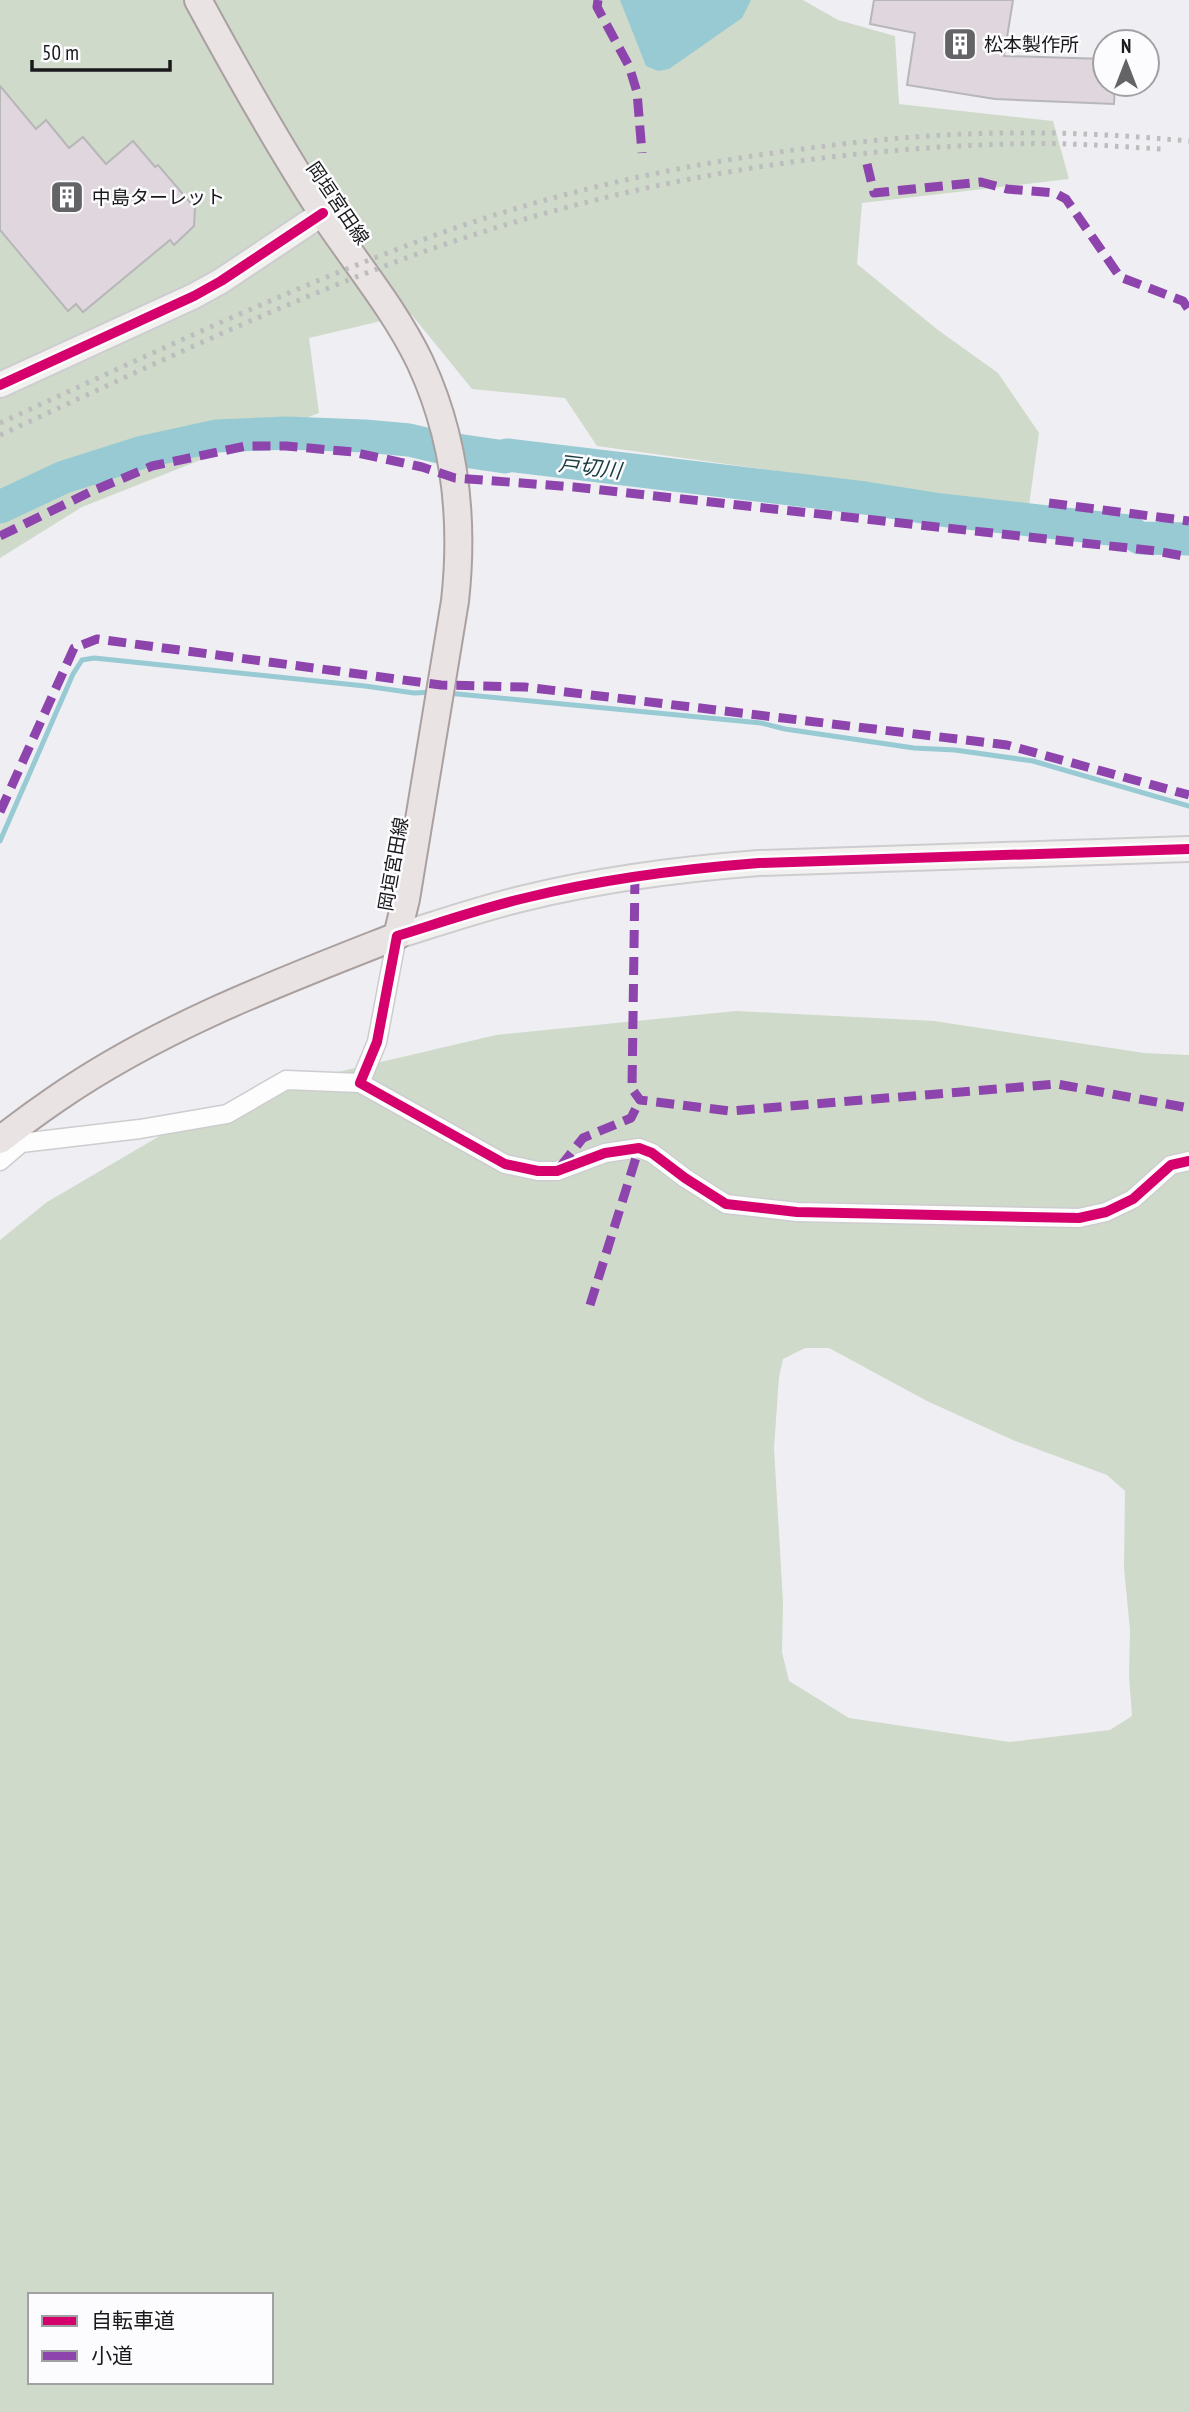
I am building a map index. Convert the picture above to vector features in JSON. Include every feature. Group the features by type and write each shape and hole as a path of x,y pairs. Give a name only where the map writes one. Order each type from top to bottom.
{"main road":[{"name":"岡垣宮田線","path":"0,1140 57,1098 135,1051 210,1013 276,984 397,936 406,899 459,566 453,468 430,386 408,340 275,138 198,0"}],"street":[{"path":"0,384 194,296 323,213"},
{"path":"360,1083 377,1042 397,936 525,898 635,876 759,863 1189,849"},
{"path":"0,1161 21,1143 140,1129 227,1114 286,1080 360,1083 505,1164 538,1171 557,1171 605,1153 639,1148 652,1153 726,1204 775,1210 1079,1218 1106,1212 1133,1199 1171,1165 1189,1161"}],"green space":[{"path":"0,0 803,0 838,20 895,36 899,104 1053,121 1069,179 862,203 857,264 938,330 998,373 1039,433 1029,506 597,446 565,398 472,389 411,314 309,338 319,413 82,507 0,558"},
{"path":"736,1011 934,1021 1144,1053 1189,1055 1189,2412 0,2412 0,1240 47,1202 187,1120 321,1076 496,1035","holes":["805,1348 829,1348 927,1401 1015,1441 1107,1475 1125,1491 1124,1568 1130,1630 1132,1716 1110,1730 1010,1742 849,1718 789,1681 782,1652 783,1602 774,1448 779,1377 783,1359"]}],"water":[{"path":"620,0 751,0 742,18 669,69 658,71 646,66"}],"building":[{"name":"松本製作所","path":"874,0 1013,0 1004,56 1091,59 1091,98 1114,98 1114,104 995,99 907,85 915,33 870,24"},
{"name":"中島ターレット","path":"0,86 36,129 46,120 69,148 83,137 106,164 133,141 195,208 194,226 174,245 170,240 83,312 76,304 68,311 0,230"}],"waterway":[{"name":"戸切川","path":"0,507 64,477 143,452 216,436 286,433 409,440 505,457 507,455 1128,531 1140,538 1189,539"},
{"path":"0,841 73,674 82,660 94,658 414,693 434,692"},
{"path":"447,693 761,723 914,748 955,750 1033,761 1189,806"}],"railway":[{"path":"0,423 227,320 399,248 544,200 632,178 765,154 912,137 1058,133 1189,141"},
{"path":"0,435 340,283 465,238 541,214 617,195 772,165 930,148 1047,144 1161,149"}],"marked path":[{"path":"598,0 597,7 629,66 637,92 642,153"},
{"path":"867,164 874,193 981,182 1007,189 1055,193 1066,199 1120,277 1183,301 1189,310"},
{"path":"0,536 90,492 152,466 246,446 286,446 353,452 422,467 455,478 574,487 1156,551 1189,557"},
{"path":"1049,503 1189,521"},
{"path":"0,812 74,648 97,639 441,685 525,687 1007,745 1189,795"},
{"path":"635,876 632,1089 640,1100 730,1111 1057,1084 1189,1108"},
{"path":"560,1167 583,1138 631,1118 640,1100"},
{"path":"590,1305 639,1148"}],"cycle path":[{"path":"0,385 194,296 323,213"},
{"path":"1189,849 759,863 612,880 493,906 397,936 377,1042 360,1083 505,1164 538,1171 557,1171 605,1153 639,1148 652,1153 726,1204 797,1212 1079,1218 1106,1212 1133,1199 1171,1165 1189,1161"}],"place":[{"name":"松本製作所","path":"960,44"},
{"name":"中島ターレット","path":"67,197"}]}
